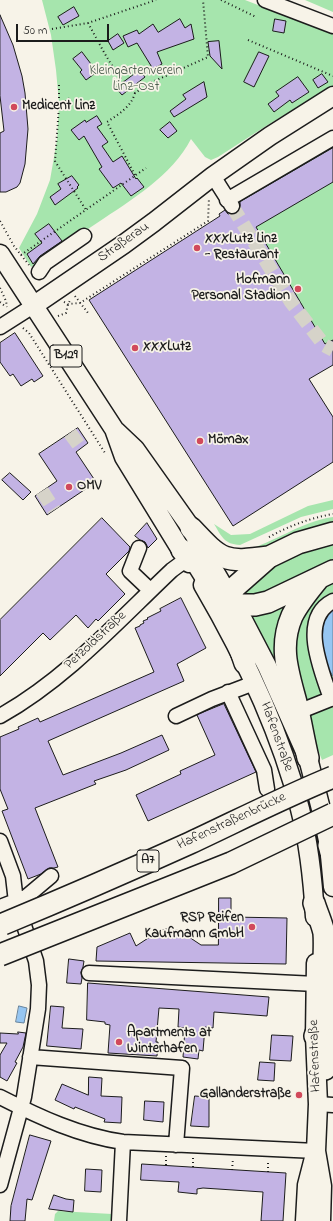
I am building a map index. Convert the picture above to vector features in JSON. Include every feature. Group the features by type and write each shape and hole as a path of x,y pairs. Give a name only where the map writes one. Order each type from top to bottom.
{"highway":[{"path":"191,528 212,550 225,558 244,560 269,557"},
{"path":"245,663 230,621 228,607 235,587 269,557 298,543 333,533"},
{"path":"184,554 197,563 217,595 248,605 268,602 326,574"},
{"path":"308,758 286,665 286,637 290,623 298,606 326,574"},
{"path":"291,795 333,768"},
{"name":"Hafenstraßenbrücke","path":"0,925 75,894 333,777"},
{"name":"A7","path":"0,955 231,863 333,814"},
{"path":"314,903 324,932 325,984 332,1002 326,1005 315,1036"}],"main road":[{"name":"Straßerau","path":"29,300 124,244 212,176 270,136 333,96"},
{"name":"Hafenstraße","path":"1,258 114,429 135,449 191,528 267,666 308,758 331,852 333,887"},
{"name":"Hafenstraße","path":"114,429 124,457 210,596 254,682 282,749 300,810 311,865 314,903 316,984 316,1071 326,1105"},
{"name":"Hafenstraße","path":"305,1221 307,1185 326,1105 332,1002"},
{"name":"Hafenstraße","path":"316,1151 322,1186 321,1221"}],"street":[{"path":"265,0 333,26"},
{"path":"212,176 230,203 333,138"},
{"path":"39,272 45,263 84,236"},
{"path":"0,327 29,300"},
{"path":"139,548 130,571 150,590"},
{"name":"Petzoldstraße","path":"0,716 48,685 83,655 172,570 184,554"},
{"path":"298,712 332,698 316,655 314,631 318,616 326,605 333,601"},
{"path":"176,716 228,692 254,682"},
{"path":"228,692 264,770 267,789"},
{"path":"0,841 13,876 16,902 38,970 38,1009 21,1108 0,1185"},
{"path":"0,907 26,897 51,876"},
{"path":"89,973 316,984"},
{"path":"30,1057 182,1068 171,1150"},
{"path":"0,1097 21,1108 80,1132 102,1139 171,1150 316,1151"},
{"path":"119,1221 123,1142"}],"path":[{"path":"52,29 88,23 156,0"},
{"path":"135,175 107,122 122,112 130,104 135,92 150,83 208,57 203,0"},
{"path":"221,0 256,17"},
{"path":"88,23 116,70 128,87 135,92"},
{"path":"248,40 333,76"},
{"path":"59,85 55,161 86,210"},
{"path":"59,106 70,98"},
{"path":"21,255 146,168"},
{"path":"66,313 68,304 80,303 208,221 209,203"},
{"path":"0,221 30,267 39,272"},
{"path":"0,288 6,301 7,308 0,302"},
{"path":"75,296 88,313"},
{"path":"18,327 23,328 30,333 108,456"},
{"path":"166,1165 171,1150"},
{"path":"193,1156 193,1167"},
{"path":"232,1170 233,1158"},
{"path":"268,1160 268,1172"}],"green space":[{"name":"Kleingartenverein Linz-Ost","path":"42,0 245,0 333,34 333,86 211,160 205,157 191,139 173,164 150,186 31,267 19,248 37,214 50,180 57,140 59,103 51,35"},
{"path":"305,0 333,0 333,12"},
{"name":"Hofmann Personal Stadion","path":"333,147 333,365 313,376 219,214"},
{"path":"333,500 333,509 301,517 240,545 230,543 224,539 214,524 231,535 250,534 308,506"},
{"path":"333,517 333,523 255,554 243,551 266,543 309,523"},
{"path":"333,541 333,560 286,589 240,599 247,583 299,551"},
{"path":"333,583 333,755 322,760 301,707 292,630 315,591"},
{"path":"292,599 279,673 251,617 251,614"},
{"path":"58,1211 112,1214 111,1221 54,1221 55,1214"}],"water":[{"path":"333,606 333,676 325,663 317,630"},
{"path":"19,1006 27,1008 24,1023 16,1022"}],"building":[{"path":"74,7 79,16 63,25 58,17"},
{"name":"Medicent Linz","path":"0,15 13,45 22,76 28,129 25,164 20,183 17,187 6,192 0,192 0,133 4,131 0,96"},
{"path":"180,19 185,28 191,24 194,39 157,52 162,64 153,69 137,43 128,47 123,36 137,30 139,34 153,24 158,32"},
{"path":"275,19 286,21 284,33 273,31"},
{"path":"118,34 124,43 113,50 108,41"},
{"path":"219,41 222,69 210,56 208,42"},
{"path":"82,52 97,72 86,80 80,72 82,70 73,59"},
{"path":"259,52 269,56 254,87 244,82"},
{"path":"140,70 145,77 122,95 116,88"},
{"path":"322,74 328,82 318,88 313,80"},
{"path":"298,77 309,92 292,103 290,100 274,112 268,104 279,96 276,92"},
{"path":"204,82 207,97 174,117 170,111 186,99 183,95"},
{"path":"97,116 102,124 97,127 108,142 102,146 113,162 122,156 136,179 137,178 144,187 131,196 121,183 113,188 99,169 102,167 84,136 79,140 71,130 85,120 86,122"},
{"path":"170,122 177,131 168,138 160,130"},
{"path":"333,148 333,182 256,227 325,344 333,340 333,365 309,379 333,417 333,462 233,526 89,300 220,216 219,214 225,210 228,214 236,213 240,210 240,202"},
{"path":"72,176 79,185 77,187 78,188 55,205 50,197 61,189 58,184"},
{"path":"49,224 62,241 40,256 33,264 27,254 42,243 35,234"},
{"path":"15,333 43,376 34,382 32,379 21,386 13,374 10,376 0,362 0,343"},
{"path":"78,428 88,443 76,452 96,482 47,515 35,496 57,481 39,454"},
{"path":"10,473 31,492 23,500 2,480"},
{"path":"102,518 130,547 129,551 106,574 125,594 98,621 96,619 88,628 76,615 50,640 43,633 0,676 0,620"},
{"path":"147,523 157,539 148,548 145,542 135,536"},
{"path":"181,598 206,648 177,664 184,681 48,741 63,775 121,753 162,735 169,750 126,770 94,781 96,784 35,808 58,867 49,868 41,874 28,879 2,811 8,809 0,789 0,737 19,729 18,727 38,718 40,722 154,672 135,628 144,623 143,621 148,619 147,618 161,611 160,609"},
{"path":"224,704 256,772 148,821 136,795 181,774 180,771 215,755 197,715"},
{"path":"219,898 231,898 231,917 287,918 286,964 96,961 97,947 130,933 136,946 159,931 170,928 180,931 201,945 218,945"},
{"path":"69,959 84,961 81,972 81,984 67,983"},
{"path":"88,983 269,997 267,1016 214,1012 213,1028 205,1027 203,1051 199,1050 198,1059 183,1057 185,1028 178,1027 179,1009 159,1008 156,1042 158,1042 157,1056 108,1053 110,1025 105,1024 105,1022 87,1020"},
{"path":"51,1006 64,1007 62,1028 83,1029 81,1049 47,1046"},
{"path":"18,1032 26,1033 23,1047 15,1062 17,1063 7,1081 0,1077 0,1055 7,1043 0,1043 0,1033 18,1034"},
{"path":"272,1035 293,1036 291,1061 270,1060"},
{"path":"260,1062 275,1063 274,1081 258,1080"},
{"path":"89,1077 102,1078 101,1096 122,1097 121,1123 104,1122 105,1119 75,1107 74,1109 55,1100 62,1084 88,1095"},
{"path":"195,1096 209,1097 209,1127 191,1126"},
{"path":"145,1101 164,1102 163,1122 144,1120"},
{"path":"30,1135 51,1141 32,1200 27,1199 25,1221 10,1221 11,1206"},
{"path":"142,1164 286,1173 283,1221 261,1221 263,1192 203,1188 197,1189 197,1194 178,1192 179,1182 141,1180"},
{"path":"86,1169 102,1170 101,1192 85,1191"},
{"path":"54,1195 74,1200 73,1212 49,1209"}],"tunnel":[{"path":"232,206 291,302 324,345 333,350"},
{"path":"70,433 81,448"},
{"path":"42,491 54,510"}],"place":[{"name":"Medicent Linz","path":"14,107"},
{"name":"XXXLutz Linz - Restaurant","path":"197,248"},
{"name":"Hofmann Personal Stadion","path":"298,289"},
{"name":"XXXLutz","path":"135,348"},
{"name":"Mömax","path":"200,441"},
{"name":"OMV","path":"69,487"},
{"name":"RSP Reifen Kaufmann GmbH","path":"252,927"},
{"name":"Apartments at Winterhafen","path":"119,1042"},
{"name":"Gallanderstraße","path":"299,1095"}]}
